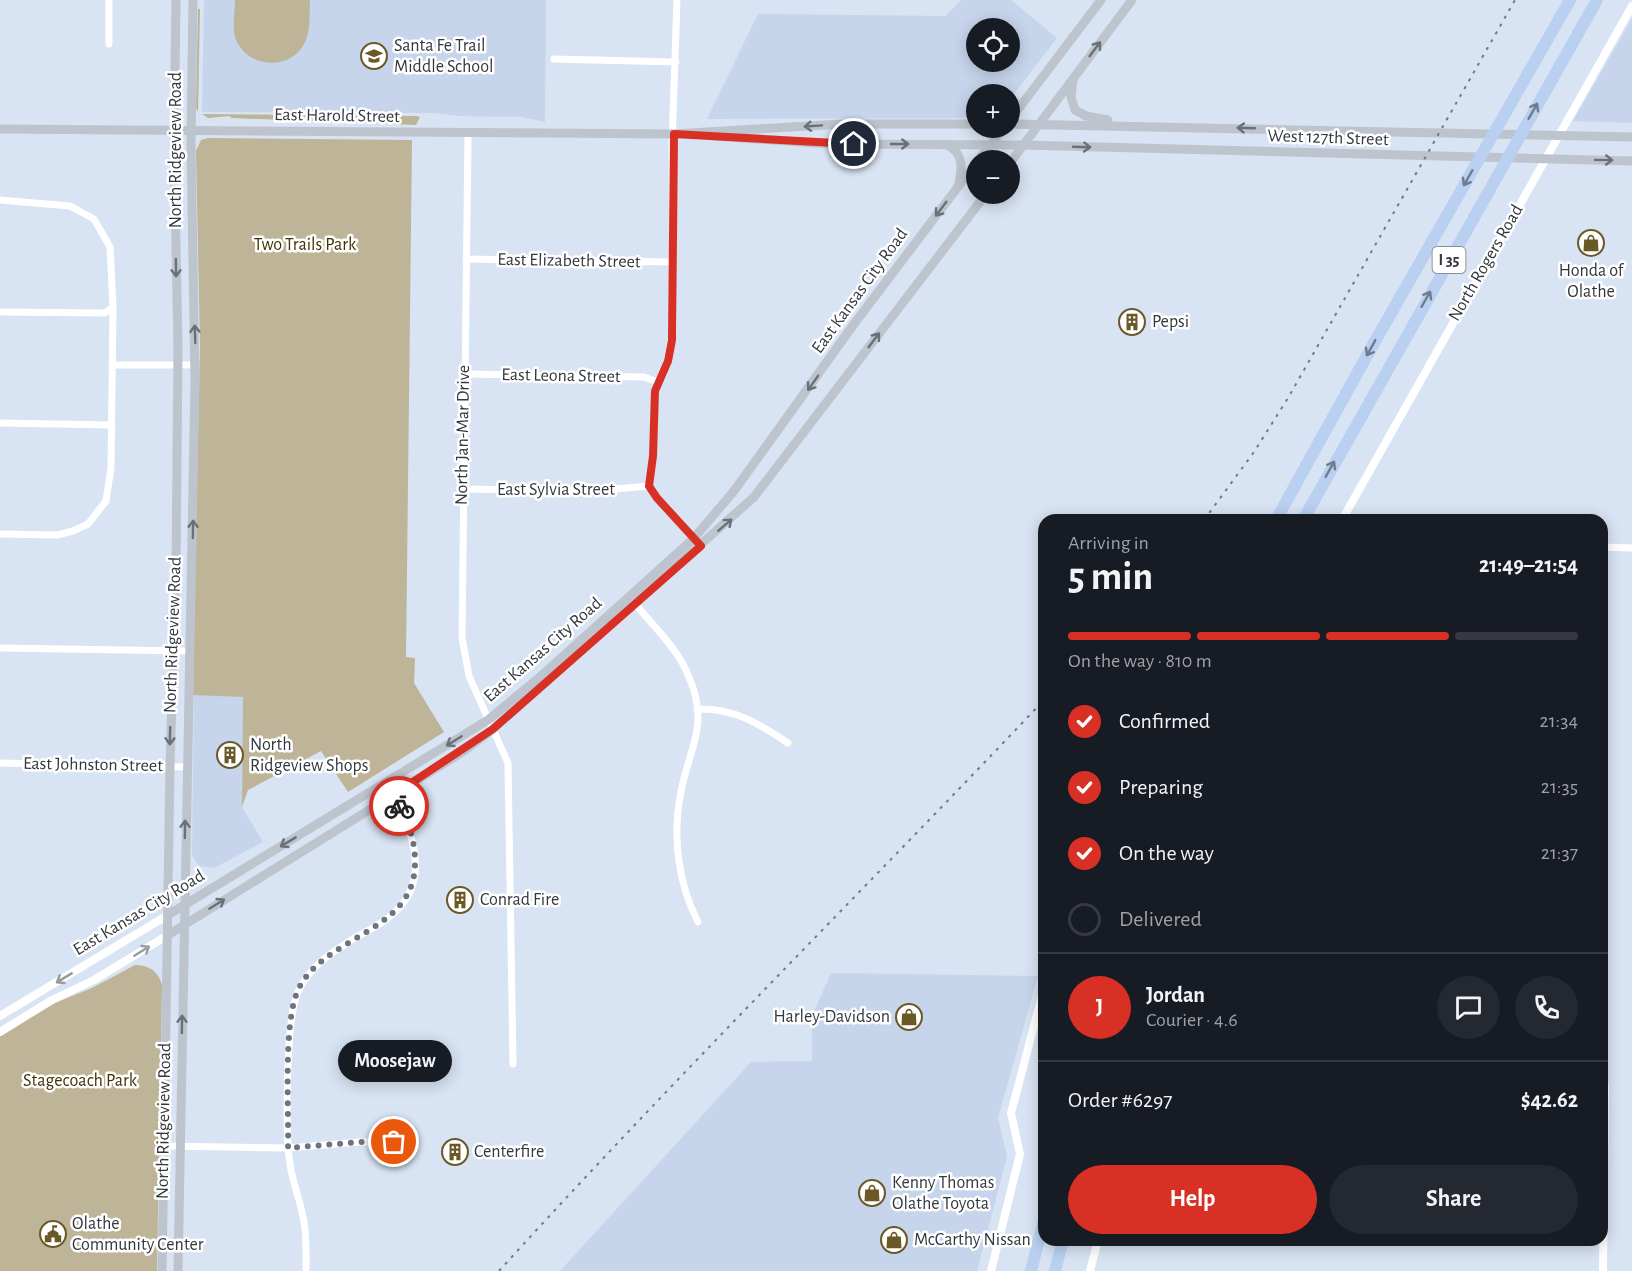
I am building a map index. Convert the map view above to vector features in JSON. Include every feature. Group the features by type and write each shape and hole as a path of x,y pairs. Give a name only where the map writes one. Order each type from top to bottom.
{"highway":[{"name":"I 35","path":"1279,514 1363,362 1570,0"},
{"name":"I 35","path":"1306,514 1597,0"},
{"path":"1031,1271 1038,1244"},
{"path":"1055,1271 1061,1246"}],"main road":[{"name":"North Ridgeview Road","path":"162,1271 172,651 176,572 178,365 174,131 176,0"},
{"name":"North Ridgeview Road","path":"178,1271 188,651 193,572 195,365 191,131 193,0"},
{"path":"1020,109 1101,0"},
{"path":"1019,150 1132,0"},
{"path":"1073,79 1071,104 1079,114 1131,125"},
{"name":"East Harold Street","path":"0,129 468,135 674,134 841,123 966,124"},
{"path":"1020,123 1039,124"},
{"name":"West 127th Street","path":"1039,124 1632,137"},
{"name":"East Harold Street","path":"674,134 831,144 1023,145"},
{"name":"East Kansas City Road","path":"986,150 996,138"},
{"path":"945,144 954,148 960,157 959,186"},
{"name":"West 127th Street","path":"1023,145 1376,156 1632,160"},
{"name":"East Kansas City Road","path":"698,542 854,324 966,177"},
{"name":"East Kansas City Road","path":"168,935 393,795 493,729 698,542 754,497 978,204"},
{"name":"East Kansas City Road","path":"168,915 488,720 632,601"}],"street":[{"path":"109,0 109,44"},
{"path":"677,0 672,340 668,361 658,382 654,399 653,456 649,486 657,498 698,542"},
{"name":"North Rogers Road","path":"1345,514 1632,6"},
{"path":"554,59 676,62"},
{"name":"North Jan-Mar Drive","path":"468,135 462,638 469,676 508,763 513,1064"},
{"path":"0,200 55,203 82,211 103,230 110,247 113,307 110,486 99,512 88,524 65,534 0,534"},
{"name":"East Elizabeth Street","path":"466,259 672,262"},
{"path":"0,312 105,313 113,307"},
{"path":"113,365 195,365"},
{"name":"East Leona Street","path":"464,374 644,377 658,382"},
{"path":"0,423 112,425"},
{"name":"East Sylvia Street","path":"463,489 592,491 649,486"},
{"path":"1608,547 1632,548"},
{"path":"632,601 684,665 697,709 696,745 680,794 679,854 684,892 698,922"},
{"path":"0,648 188,651"},
{"path":"697,709 735,712 758,723 788,743"},
{"name":"East Johnston Street","path":"0,763 186,766"},
{"path":"306,1271 305,1231 288,1148 290,1029 298,992 313,969 327,956 395,912 406,899 413,882 413,842 407,821 386,783"},
{"name":"East Kansas City Road","path":"0,1016 168,915"},
{"name":"East Kansas City Road","path":"0,1032 52,1000 94,981 168,935"},
{"path":"991,1271 1020,1154 1011,1113 1038,1011"},
{"path":"164,1146 288,1148 360,1142 410,1142"},
{"path":"1090,1271 1096,1246"},
{"path":"1603,1246 1603,1271"}],"shaded area":[{"name":"Santa Fe Trail Middle School","path":"204,0 546,0 545,122 522,117 458,116 434,113 202,112"},
{"path":"961,0 1011,0 1057,38 1020,86 1020,84 966,84 966,118 707,119 758,14 946,16"},
{"path":"1632,19 1632,123 1573,121"},
{"name":"North Ridgeview Shops","path":"194,695 244,696 242,807 263,842 214,868 199,866 192,855"},
{"path":"831,973 1038,976 998,1118 1007,1157 977,1271 560,1271 751,1062 812,1061 812,1016"}],"green space":[{"path":"235,0 310,0 308,32 300,50 285,61 267,63 242,50 235,38"},
{"path":"198,9 200,9 198,112 196,107"},
{"path":"202,114 420,117 416,125 232,118 229,116 208,118"},
{"name":"Two Trails Park","path":"208,138 412,140 406,657 415,658 414,683 444,732 348,792 321,751 248,790 242,807 243,697 192,695 200,346 196,151 201,140"},
{"name":"Stagecoach Park","path":"135,965 145,966 152,970 162,985 157,1271 0,1271 0,1036 50,1005 92,988"}],"railway":[{"path":"1208,514 1254,452 1288,398 1515,0"},
{"path":"499,1271 633,1126 1038,706"}],"way so far":[{"path":"394,1142 360,1142 336,1146 288,1148 292,1008 301,985 320,962 387,919 406,899 413,882 415,854 407,821 399,806"}],"place":[{"name":"Santa Fe Trail Middle School","path":"374,56"},
{"name":"Honda of Olathe","path":"1591,243"},
{"name":"Pepsi","path":"1132,322"},
{"name":"North Ridgeview Shops","path":"230,755"},
{"name":"Conrad Fire","path":"460,900"},
{"name":"Harley-Davidson","path":"909,1017"},
{"name":"Moosejaw","path":"394,1142"},
{"name":"Centerfire","path":"455,1152"},
{"name":"Kenny Thomas Olathe Toyota","path":"872,1193"},
{"name":"Olathe Community Center","path":"53,1234"},
{"name":"McCarthy Nissan","path":"894,1240"}],"route":[{"path":"399,806 393,795 464,751 493,729 701,546 657,498 649,486 653,456 655,391 668,361 673,330 672,145 674,134 854,144"}]}
